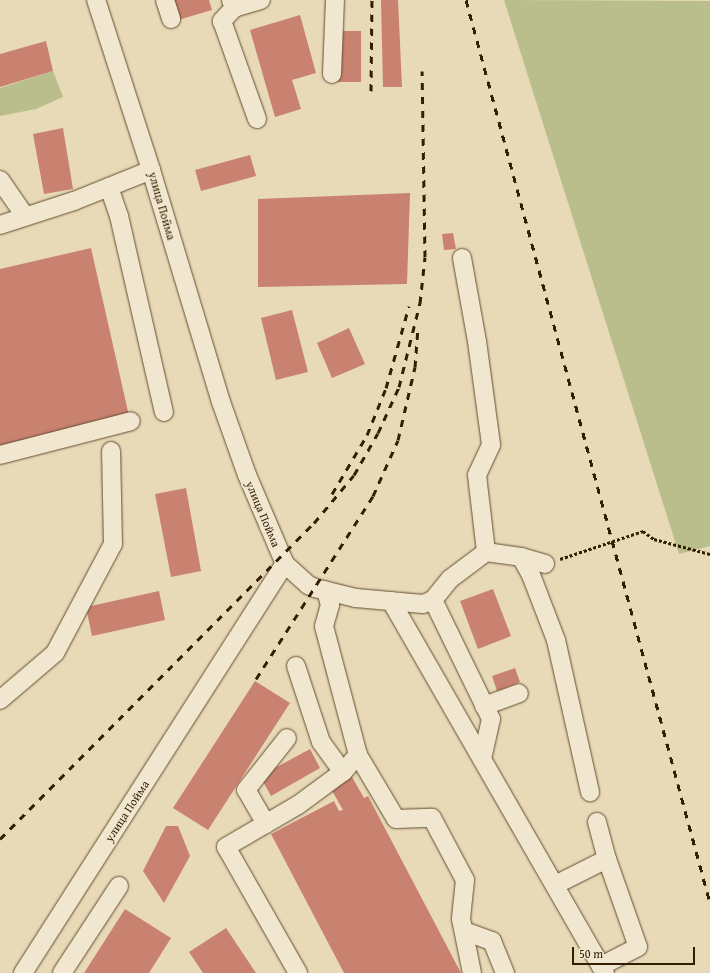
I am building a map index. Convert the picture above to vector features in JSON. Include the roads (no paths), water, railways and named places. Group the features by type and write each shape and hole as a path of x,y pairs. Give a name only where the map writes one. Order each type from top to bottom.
{"street":[{"name":"улица Пойма","path":"23,973 285,564 247,475 221,402 151,170 96,0"},
{"path":"165,0 171,19"},
{"path":"257,119 222,21 233,4 261,0"},
{"path":"332,74 334,0"},
{"path":"0,225 74,201 151,170"},
{"path":"0,180 25,216"},
{"path":"108,187 119,216 164,412"},
{"path":"462,258 477,341 491,444 477,475 486,552"},
{"path":"0,455 131,421"},
{"path":"0,700 55,654 113,544 111,450"},
{"path":"285,564 308,585 326,591 356,598 423,604 433,600 450,579 486,552 521,557 545,564"},
{"path":"521,557 531,575 556,640 590,792"},
{"path":"326,591 330,605 324,626 358,755 396,819 432,818 465,880 461,919 472,973"},
{"path":"433,600 491,719 482,759"},
{"path":"391,601 603,969 638,947 607,859 597,822"},
{"path":"296,666 320,742 343,772"},
{"path":"484,706 519,693"},
{"path":"266,824 246,790 287,738"},
{"path":"298,973 226,847 298,805 343,772 358,755"},
{"path":"555,885 607,859"},
{"path":"62,973 119,886"},
{"path":"464,931 492,941 505,973"}],"railway":[{"path":"371,91 372,0"},
{"path":"466,0 710,903"},
{"path":"0,839 314,523 354,475 378,433 399,387 420,303 425,257 422,71"},
{"path":"332,494 367,435 386,388 409,306"},
{"path":"256,679 373,496 398,440 415,367 418,327"}]}
